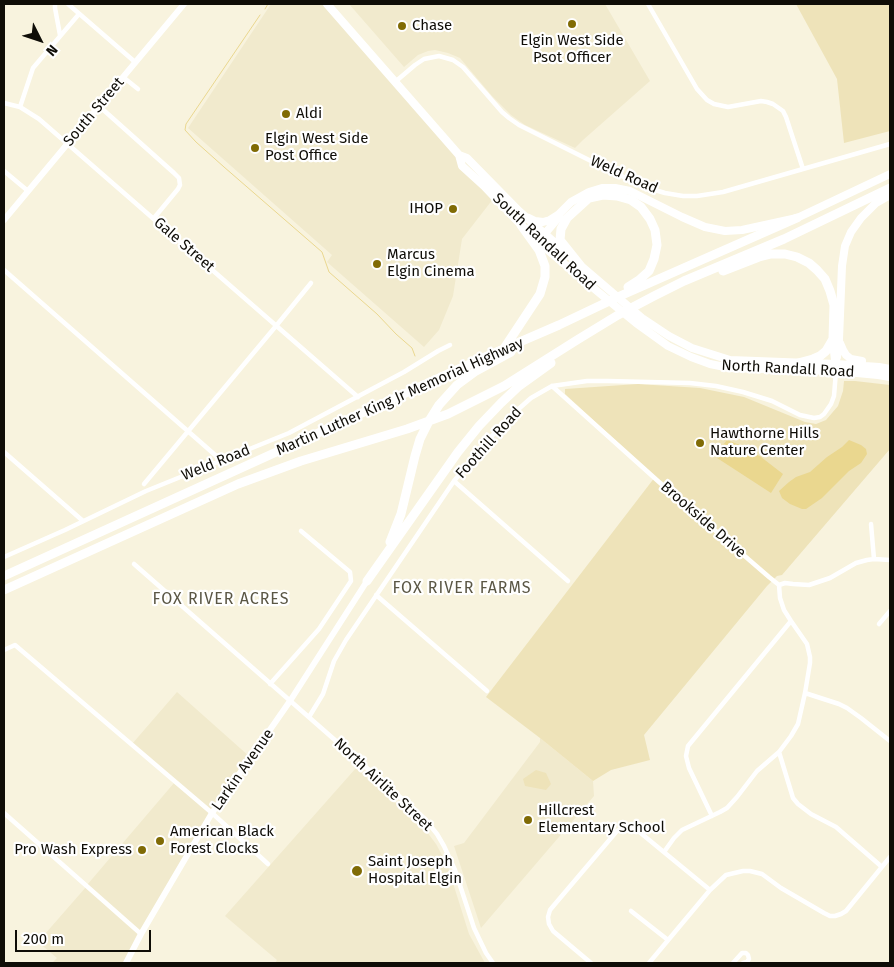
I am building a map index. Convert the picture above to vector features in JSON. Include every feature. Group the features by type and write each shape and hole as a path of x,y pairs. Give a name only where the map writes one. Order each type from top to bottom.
{"highway":[{"path":"684,281 784,239 890,188"},
{"path":"486,357 632,285 645,275 654,259 657,245 655,230 641,207 631,200 603,194 589,198 572,212 561,229 560,240 580,266"},
{"name":"Martin Luther King Jr Memorial Highway","path":"4,576 620,296 797,218"},
{"path":"505,348 540,294 544,277 545,266 539,250 520,225"},
{"path":"684,281 702,279 760,256 772,254 785,254 809,263 825,279 834,305 836,368"},
{"name":"Martin Luther King Jr Memorial Highway","path":"4,590 238,484 301,461 407,429 448,414 504,386 618,315 684,281"},
{"path":"367,581 458,452 479,426 520,386 618,315"},
{"path":"367,581 393,535 401,514 420,439 439,405 457,385 476,371 559,325"},
{"path":"798,362 813,360 820,356 836,339"}],"main road":[{"name":"South Street","path":"4,220 184,4"},
{"name":"South Randall Road","path":"327,4 459,154 467,158 519,211 580,266 603,284 639,320"},
{"name":"South Randall Road","path":"459,154 462,166 538,242 597,291 639,320"},
{"path":"519,211 534,221 543,222 550,220 572,202 589,192 602,188 615,188 630,192 705,227 725,231 742,230 797,218 890,174"},
{"path":"890,195 876,203 862,218 851,232 845,246 836,339 846,355 851,359 884,364 890,368"},
{"path":"538,242 572,202"},
{"name":"North Randall Road","path":"639,320 692,348 730,360 798,362 890,377"},
{"name":"North Randall Road","path":"639,320 668,346 710,364 730,368 890,368"},
{"name":"Larkin Avenue","path":"126,963 141,934 212,814 290,701 367,581"}],"street":[{"path":"55,4 60,35"},
{"path":"68,4 135,62"},
{"path":"651,5 697,89 707,100 728,107 761,101 773,104 783,111 803,169"},
{"path":"20,107 33,68 79,14"},
{"name":"Weld Road","path":"395,82 414,65 424,60 439,56 453,60 463,67 502,112 514,122 645,186 665,193 689,197 715,194 890,144"},
{"path":"124,77 138,89"},
{"name":"Gale Street","path":"4,104 20,107 39,119 358,396"},
{"path":"99,106 179,178 180,185 178,189 154,218"},
{"path":"4,171 28,191"},
{"path":"4,270 222,461"},
{"path":"144,484 311,283"},
{"name":"Weld Road","path":"4,557 146,491 289,433 404,372 450,345"},
{"name":"Foothill Road","path":"309,717 323,694 334,661 346,640 454,481 481,448 531,398 552,386 597,381 700,383 751,394 800,415 814,418 824,414 831,404 834,396 836,368"},
{"name":"Brookside Drive","path":"552,386 659,482 779,585"},
{"path":"4,452 84,521"},
{"path":"454,481 568,581"},
{"path":"871,524 874,558"},
{"path":"270,684 319,629 351,581 350,572 301,531"},
{"path":"664,852 682,830 727,808 757,771 779,752 798,724 810,663 807,644 784,610 780,598 779,585 785,583 801,585 818,582 830,578 856,563 874,558 890,560"},
{"name":"North Airlite Street","path":"134,564 424,818 444,846 455,870 474,928 486,953 494,963"},
{"path":"376,595 487,691"},
{"path":"879,624 890,611"},
{"path":"712,816 689,768 686,756 688,746 791,621"},
{"path":"4,650 15,645 268,864"},
{"path":"805,693 847,708 890,741"},
{"path":"779,752 794,798 798,804 811,814 836,827 882,867"},
{"path":"4,813 141,934"},
{"path":"591,963 553,931 548,917 550,910 615,832 628,828 637,830 710,890"},
{"path":"649,963 710,890 726,875 743,870 762,874 781,888 824,913 835,916 846,910 890,857"},
{"path":"631,911 668,940"},
{"path":"733,963 745,952 749,958 747,962 743,963"}],"shaded area":[{"path":"271,4 325,4 493,199 462,239 453,296 439,330 424,347 327,262 332,255 188,128"},
{"path":"349,4 605,4 650,81 575,148 525,125 511,115 460,58 435,50 428,51 418,55 404,67"},
{"path":"796,4 890,4 890,131 844,143 837,79"},
{"name":"Hawthorne Hills Nature Center","path":"844,381 890,385 890,449 782,575 777,576 767,586 644,735 650,760 611,770 593,781 486,697 655,477 565,394 565,389 638,384 700,388 744,397 805,422 816,424 826,420 838,406"},
{"path":"727,440 745,447 783,474 771,493 714,456"},
{"path":"849,440 861,445 866,449 867,454 861,463 849,471 822,498 806,509 802,509 782,498 779,491 789,482 796,477 810,472"},
{"path":"177,692 250,757 212,812 132,744"},
{"name":"Hillcrest Elementary School","path":"540,738 593,781 594,796 481,928 454,846 464,843 540,742"},
{"name":"Saint Joseph Hospital Elgin","path":"356,768 424,828 436,844 447,864 469,934 485,963 275,963 277,960 225,916"},
{"path":"536,770 546,773 551,784 546,790 525,786 523,779"},
{"path":"174,783 211,814 140,932 87,885"},
{"path":"86,887 139,934 124,963 52,963 57,958 38,942"}],"waterway":[{"path":"265,9 268,4"},
{"path":"260,15 186,124 185,130 224,167 322,252 329,272 412,348 415,356"}],"place":[{"name":"Elgin West Side Psot Officer","path":"572,24"},
{"name":"Chase","path":"402,26"},
{"name":"Aldi","path":"286,114"},
{"name":"Elgin West Side Post Office","path":"255,148"},
{"name":"IHOP","path":"453,209"},
{"name":"Marcus Elgin Cinema","path":"377,264"},
{"name":"Hawthorne Hills Nature Center","path":"700,443"},
{"name":"Hillcrest Elementary School","path":"528,820"},
{"name":"American Black Forest Clocks","path":"160,841"},
{"name":"Pro Wash Express","path":"142,850"},
{"name":"Saint Joseph Hospital Elgin","path":"357,871"}],"district":[{"name":"FOX RIVER FARMS","path":"462,589"},
{"name":"FOX RIVER ACRES","path":"221,600"}]}
